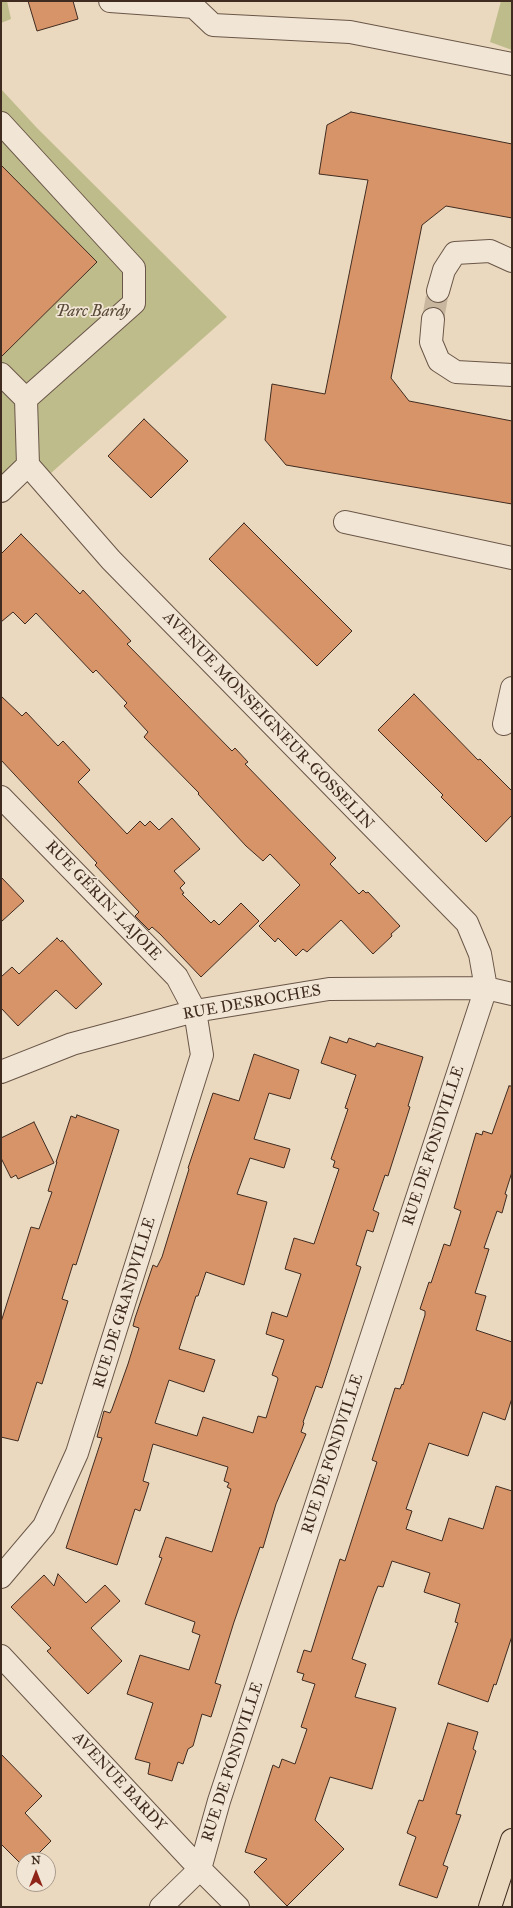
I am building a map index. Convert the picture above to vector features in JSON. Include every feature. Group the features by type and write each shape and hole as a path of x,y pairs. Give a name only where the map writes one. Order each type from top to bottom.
{"main road":[{"path":"490,1907 510,1854"}],"street":[{"path":"110,1 196,4 213,24 350,32 512,64"},
{"path":"1,123 134,268 134,303 26,400"},
{"path":"438,291 444,270 455,253 490,251 512,261"},
{"path":"433,319 431,342 439,361 456,372 512,375"},
{"path":"1,374 26,400 28,465 1,491"},
{"name":"AVENUE MONSEIGNEUR-GOSSELIN","path":"28,465 111,560 467,923 480,954 486,988"},
{"path":"345,522 512,558"},
{"path":"504,724 512,688"},
{"name":"RUE GÉRIN-LAJOIE","path":"1,798 177,977 195,1011"},
{"name":"RUE DESROCHES","path":"1,1072 72,1044 195,1011 329,990 486,988 512,994"},
{"name":"RUE DE FONDVILLE","path":"200,1869 219,1801 486,988"},
{"name":"RUE DE GRANDVILLE","path":"1,1577 44,1526 78,1453 202,1055 195,1011"},
{"name":"AVENUE BARDY","path":"1,1656 200,1869 238,1907"},
{"path":"161,1907 200,1869"}],"green space":[{"path":"1,1 7,1 11,19 1,23"},
{"path":"501,1 512,1 512,50 490,42"},
{"name":"Parc Bardy","path":"1,89 37,128 227,317 42,481 28,465 1,491"}],"building":[{"path":"28,1 73,1 78,19 37,31"},
{"path":"351,112 512,144 512,218 446,206 422,225 391,378 409,401 512,421 512,504 286,465 265,440 272,384 325,394 368,180 319,174 327,125"},
{"path":"1,165 97,262 1,357"},
{"path":"144,419 188,461 151,498 108,456"},
{"path":"244,523 352,631 317,666 209,559"},
{"path":"21,534 80,594 83,590 131,641 127,644 232,751 235,748 248,762 245,764 336,858 330,864 359,894 363,890 366,893 368,892 400,926 373,954 341,920 307,952 303,949 296,956 278,938 275,942 259,926 300,885 270,854 263,861 246,846 198,794 199,793 144,737 148,732 124,706 127,703 96,670 93,673 36,613 25,624 13,612 1,622 1,554"},
{"path":"414,694 478,760 480,759 512,791 512,815 486,842 441,797 443,795 378,730"},
{"path":"1,696 22,716 26,712 58,746 63,741 90,770 78,782 127,834 140,821 145,826 150,821 159,830 172,818 200,849 174,871 185,883 180,888 184,893 182,894 211,923 214,920 219,925 241,903 259,921 201,977 160,934 152,927 149,930 135,916 139,912 95,865 97,863 1,760"},
{"path":"1,877 24,901 1,922"},
{"path":"57,938 61,942 62,940 102,984 76,1009 56,990 18,1026 1,1008 1,977 12,967 19,974"},
{"path":"330,1037 347,1043 349,1038 375,1047 377,1043 423,1057 408,1106 410,1107 388,1176 385,1175 373,1210 379,1213 373,1232 367,1230 356,1265 361,1267 322,1388 316,1386 303,1422 301,1432 306,1434 276,1504 263,1548 260,1547 234,1622 215,1683 221,1685 211,1717 202,1714 193,1746 188,1749 183,1764 178,1762 172,1781 148,1774 150,1763 135,1759 153,1703 127,1694 140,1655 189,1670 200,1635 192,1632 195,1622 145,1604 162,1558 159,1557 166,1537 212,1552 231,1489 227,1487 229,1483 224,1481 228,1467 153,1444 143,1481 149,1483 140,1511 135,1509 117,1565 66,1548 102,1438 97,1437 104,1411 110,1413 128,1364 139,1328 133,1326 135,1318 153,1265 157,1267 162,1257 189,1169 188,1168 213,1093 239,1101 254,1054 299,1070 290,1099 269,1093 254,1139 290,1149 284,1168 250,1158 237,1194 267,1202 244,1285 206,1272 198,1296 196,1296 179,1349 215,1360 204,1392 169,1380 155,1423 197,1436 203,1417 253,1433 258,1416 266,1418 278,1379 272,1375 284,1340 266,1334 272,1312 287,1317 301,1274 285,1269 294,1238 314,1244 339,1169 333,1167 335,1161 331,1159 348,1109 345,1108 356,1075 321,1063"},
{"path":"509,1086 512,1086 512,1172 505,1194 507,1195 502,1213 497,1211 484,1248 489,1249 475,1293 486,1296 476,1330 512,1342 512,1398 505,1420 483,1412 468,1456 429,1443 406,1509 412,1511 406,1529 442,1541 449,1518 483,1529 496,1486 512,1491 512,1636 496,1685 494,1684 488,1702 438,1684 458,1623 455,1622 460,1604 424,1592 430,1573 392,1561 383,1587 378,1586 352,1659 366,1664 355,1697 396,1708 372,1789 330,1777 315,1820 344,1849 287,1906 254,1872 267,1859 245,1852 273,1765 279,1768 282,1759 295,1764 307,1729 301,1727 315,1684 302,1680 304,1674 297,1672 304,1650 311,1652 340,1559 345,1561 377,1462 372,1460 395,1388 400,1389 402,1384 403,1385 425,1315 425,1311 420,1309 429,1282 431,1283 444,1244 450,1246 461,1211 454,1208 476,1133 482,1135 483,1131 492,1134"},
{"path":"77,1115 119,1130 76,1265 73,1264 62,1299 68,1301 42,1384 37,1382 18,1441 1,1437 1,1322 31,1227 39,1229 52,1192 48,1191 71,1116 76,1118"},
{"path":"34,1122 54,1163 18,1179 16,1175 11,1178 1,1158 1,1138"},
{"path":"58,1574 86,1603 105,1585 120,1601 91,1628 122,1661 88,1694 47,1651 51,1648 11,1607 44,1575 54,1586"},
{"path":"448,1723 478,1732 473,1749 476,1751 456,1814 461,1815 443,1865 448,1867 437,1898 399,1885 416,1837 407,1833 419,1800 423,1801"},
{"path":"1,1754 42,1796 25,1813 51,1841 40,1852 16,1852 16,1859 1,1844"}],"tunnel":[{"path":"433,319 438,291"}]}
